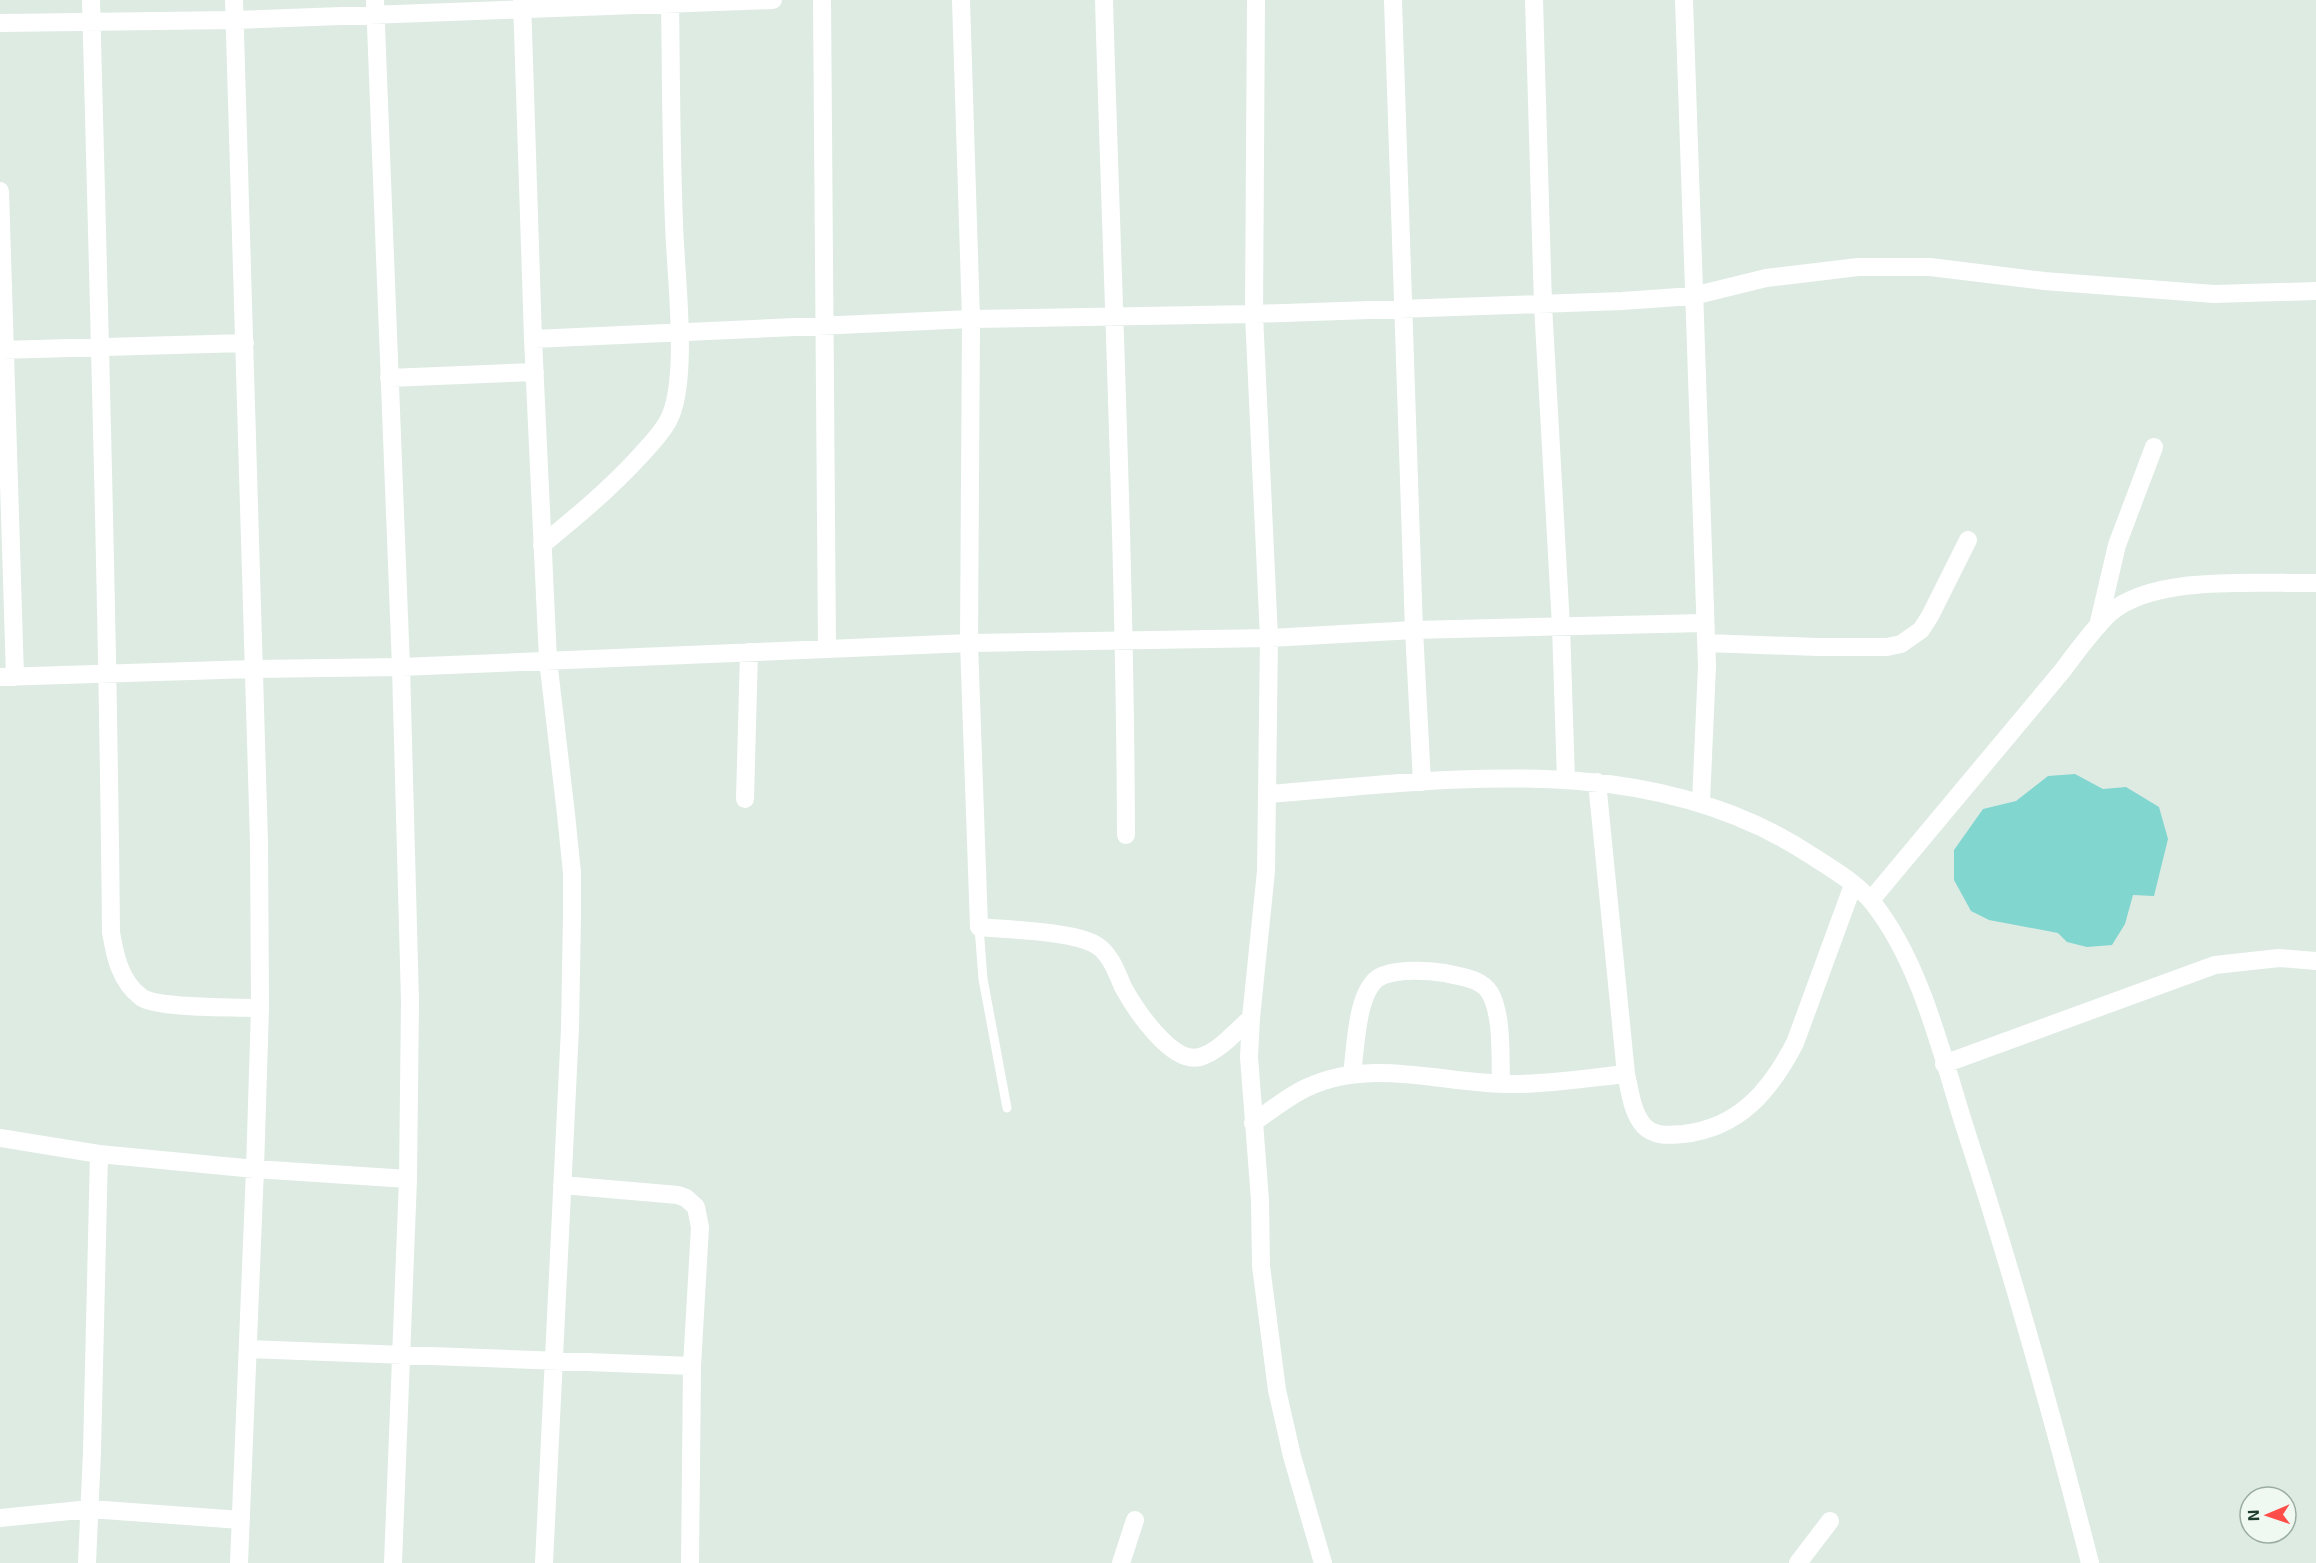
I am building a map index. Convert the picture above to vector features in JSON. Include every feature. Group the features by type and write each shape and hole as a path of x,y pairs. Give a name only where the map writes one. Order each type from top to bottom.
{"street":[{"path":"91,0 102,348 111,932 116,960 122,973 142,999 160,1004 260,1008"},
{"path":"234,0 260,843 260,1008 238,1563"},
{"path":"0,23 235,20 375,8 773,0"},
{"path":"822,0 827,649"},
{"path":"961,0 971,320 969,643 979,927 1058,935 1094,944 1102,949 1127,993 1147,1022 1168,1046 1186,1057 1193,1058 1211,1052 1251,1018"},
{"path":"1104,0 1125,642 1126,835"},
{"path":"1256,0 1254,314 1269,638 1268,795 1266,871 1249,1057 1260,1200 1261,1266 1277,1390 1292,1456 1323,1563"},
{"path":"1393,0 1414,630 1422,782"},
{"path":"1534,0 1543,304 1561,626 1566,780"},
{"path":"1684,0 1706,643 1707,703 1701,802"},
{"path":"542,545 594,501 630,466 657,437 669,420 674,407 679,377 680,333 674,222 670,1"},
{"path":"523,4 532,339 548,660 572,873 573,964 544,1563"},
{"path":"375,8 401,667 410,1001 408,1179 393,1563"},
{"path":"0,191 7,677 401,667 969,643 1125,642 1269,638 1414,630 1704,623"},
{"path":"532,339 971,320 1254,314 1543,304 1693,296 1766,278 1858,267 1930,267 2044,281 2214,294 2316,291"},
{"path":"3,350 245,343"},
{"path":"389,378 535,372"},
{"path":"2098,626 2117,545 2154,447"},
{"path":"1706,643 1818,647 1887,647 1901,644 1921,630 1968,540"},
{"path":"1871,900 2111,612 2130,600 2157,591 2197,585 2316,583"},
{"path":"745,799 749,652"},
{"path":"1268,795 1422,782 1516,778 1597,782 1656,791 1701,802 1773,832 1800,848 1871,900 1891,928 1915,977 1944,1064 1998,1228 2050,1408 2090,1563"},
{"path":"1597,782 1626,1074 1638,1118 1645,1127 1653,1132 1666,1136 1701,1132 1728,1120 1751,1106 1782,1067 1795,1043 1853,885"},
{"path":"1944,1064 2215,965 2254,959 2314,958"},
{"path":"1352,1073 1363,999 1370,988 1379,978 1391,973 1432,971 1479,982 1490,993 1496,1010 1501,1084"},
{"path":"1253,1123 1305,1089 1331,1078 1352,1073 1384,1072 1501,1084 1532,1084 1626,1074"},
{"path":"0,1138 99,1155 255,1169 408,1179"},
{"path":"87,1563 99,1155"},
{"path":"562,1185 678,1195 686,1198 696,1207 699,1216 700,1242 692,1366 690,1563"},
{"path":"248,1349 692,1366"},
{"path":"0,1518 90,1509 241,1520"},
{"path":"1121,1563 1135,1520"},
{"path":"1798,1563 1830,1521"}],"lane":[{"path":"979,927 985,991 1007,1108"}],"water":[{"path":"2075,774 2103,789 2126,787 2159,807 2168,839 2154,896 2133,895 2125,924 2112,945 2087,947 2067,942 2058,933 1989,920 1971,911 1954,880 1954,850 1983,809 2016,801 2048,776"}]}
